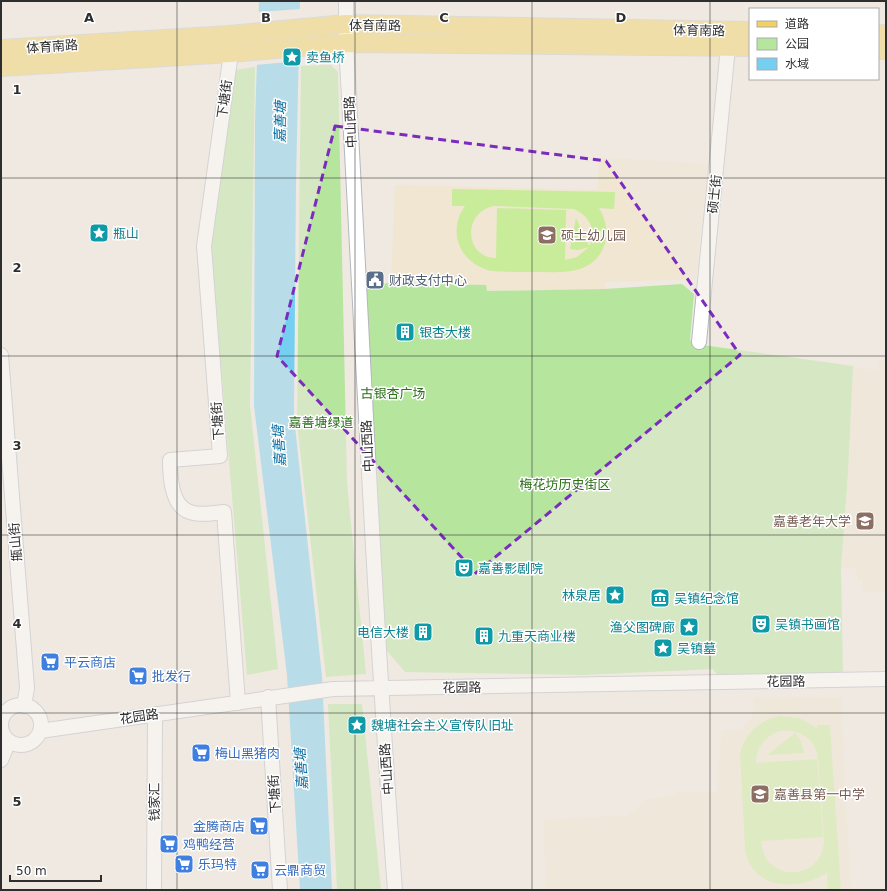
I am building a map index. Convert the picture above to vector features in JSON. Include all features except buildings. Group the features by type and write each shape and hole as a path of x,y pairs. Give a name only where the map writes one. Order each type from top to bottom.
{"main road":[{"name":"体育南路","path":"1,49 229,35 346,24 749,31"},
{"name":"体育南路","path":"1,67 231,53 346,42 749,47"}],"street":[{"name":"中山西路","path":"346,1 346,42 380,688 395,890"},
{"name":"硕士街","path":"699,342 728,47"},
{"name":"下塘街","path":"231,53 204,246 220,456 170,460 174,490 179,504 185,510 203,513 224,512 238,703"},
{"name":"甁山街","path":"1,355 27,688 24,706"},
{"name":"花园路","path":"40,731 333,690 886,679"},
{"name":"下塘街","path":"268,698 280,890"},
{"path":"24,706 36,712 41,724 40,731 33,741 27,744 21,745 9,741 2,730 3,717 11,708 24,706"},
{"name":"钱家汇","path":"154,890 155,714"},
{"path":"1,760 9,741"}],"highlighted area":[{"path":"335,126 606,161 740,355 476,573 277,356"}],"shaded area":[{"name":"硕士幼儿园","path":"599,157 708,164 696,279 605,282 605,289 486,291 486,285 391,283 395,185 598,190"},
{"name":"嘉善老年大学","path":"879,361 886,361 886,592 863,592 863,580 857,581 856,569 841,568 848,473 853,366 877,370"},
{"name":"嘉善县第一中学","path":"841,697 851,890 546,890 543,820 627,815 648,799 674,795 676,792 717,792 721,731 743,729 744,725 753,715 753,698"}],"green space":[{"name":"嘉善塘绿道","path":"331,65 338,72 347,483 366,674 326,677 297,423 301,66"},
{"name":"嘉善塘绿道","path":"255,67 250,405 278,669 247,675 211,245 235,70"},
{"path":"452,189 615,192 614,209 599,208 605,222 606,241 599,256 592,263 584,267 565,272 492,271 481,268 465,255 457,236 459,216 465,206 452,206","holes":["495,206 574,209 584,215 588,220 593,235 589,246 576,218 570,249 578,250 589,247 577,257 565,260 566,210 497,208 496,258 485,256 478,251 473,243 471,234 472,225 477,216 484,210"]},
{"name":"梅花坊历史街区","path":"391,283 486,285 487,291 605,289 682,284 694,294 690,340 695,344 853,366 848,473 841,568 843,674 797,676 717,675 713,669 585,675 405,672 382,645 362,285"},
{"path":"328,704 362,704 381,890 337,890"},
{"path":"780,716 799,718 817,728 817,725 830,725 841,890 828,890 827,873 803,883 778,884 767,880 757,873 750,863 745,850 740,754 749,734 759,724","holes":["793,731 805,736 810,740 817,751 824,841 821,854 814,864 804,870 793,872 782,870 772,864 764,855 761,841 823,837 817,759 756,763 756,758 762,743 775,733"]},
{"path":"795,733 801,741 804,753 767,755"}],"water":[{"name":"嘉善塘","path":"259,1 300,1 296,181 294,417 322,676 332,890 300,890 287,675 254,406 255,121"}],"pier":[{"path":"302,9 300,61 255,65 257,12"}],"place":[{"name":"卖鱼桥","path":"292,57"},
{"name":"瓶山","path":"99,233"},
{"name":"硕士幼儿园","path":"547,235"},
{"name":"财政支付中心","path":"375,280"},
{"name":"银杏大楼","path":"405,332"},
{"name":"嘉善老年大学","path":"865,521"},
{"name":"嘉善影剧院","path":"464,568"},
{"name":"林泉居","path":"615,595"},
{"name":"吴镇纪念馆","path":"660,598"},
{"name":"吴镇书画馆","path":"761,624"},
{"name":"渔父图碑廊","path":"689,627"},
{"name":"电信大楼","path":"423,632"},
{"name":"九重天商业楼","path":"484,636"},
{"name":"吴镇墓","path":"663,648"},
{"name":"平云商店","path":"50,662"},
{"name":"批发行","path":"138,676"},
{"name":"魏塘社会主义宣传队旧址","path":"357,725"},
{"name":"梅山黑猪肉","path":"201,753"},
{"name":"嘉善县第一中学","path":"760,794"},
{"name":"金腾商店","path":"259,826"},
{"name":"鸡鸭经营","path":"169,844"},
{"name":"乐玛特","path":"184,864"},
{"name":"云鼎商贸","path":"260,870"}],"park label":[{"name":"古银杏广场","path":"393,393"}]}
